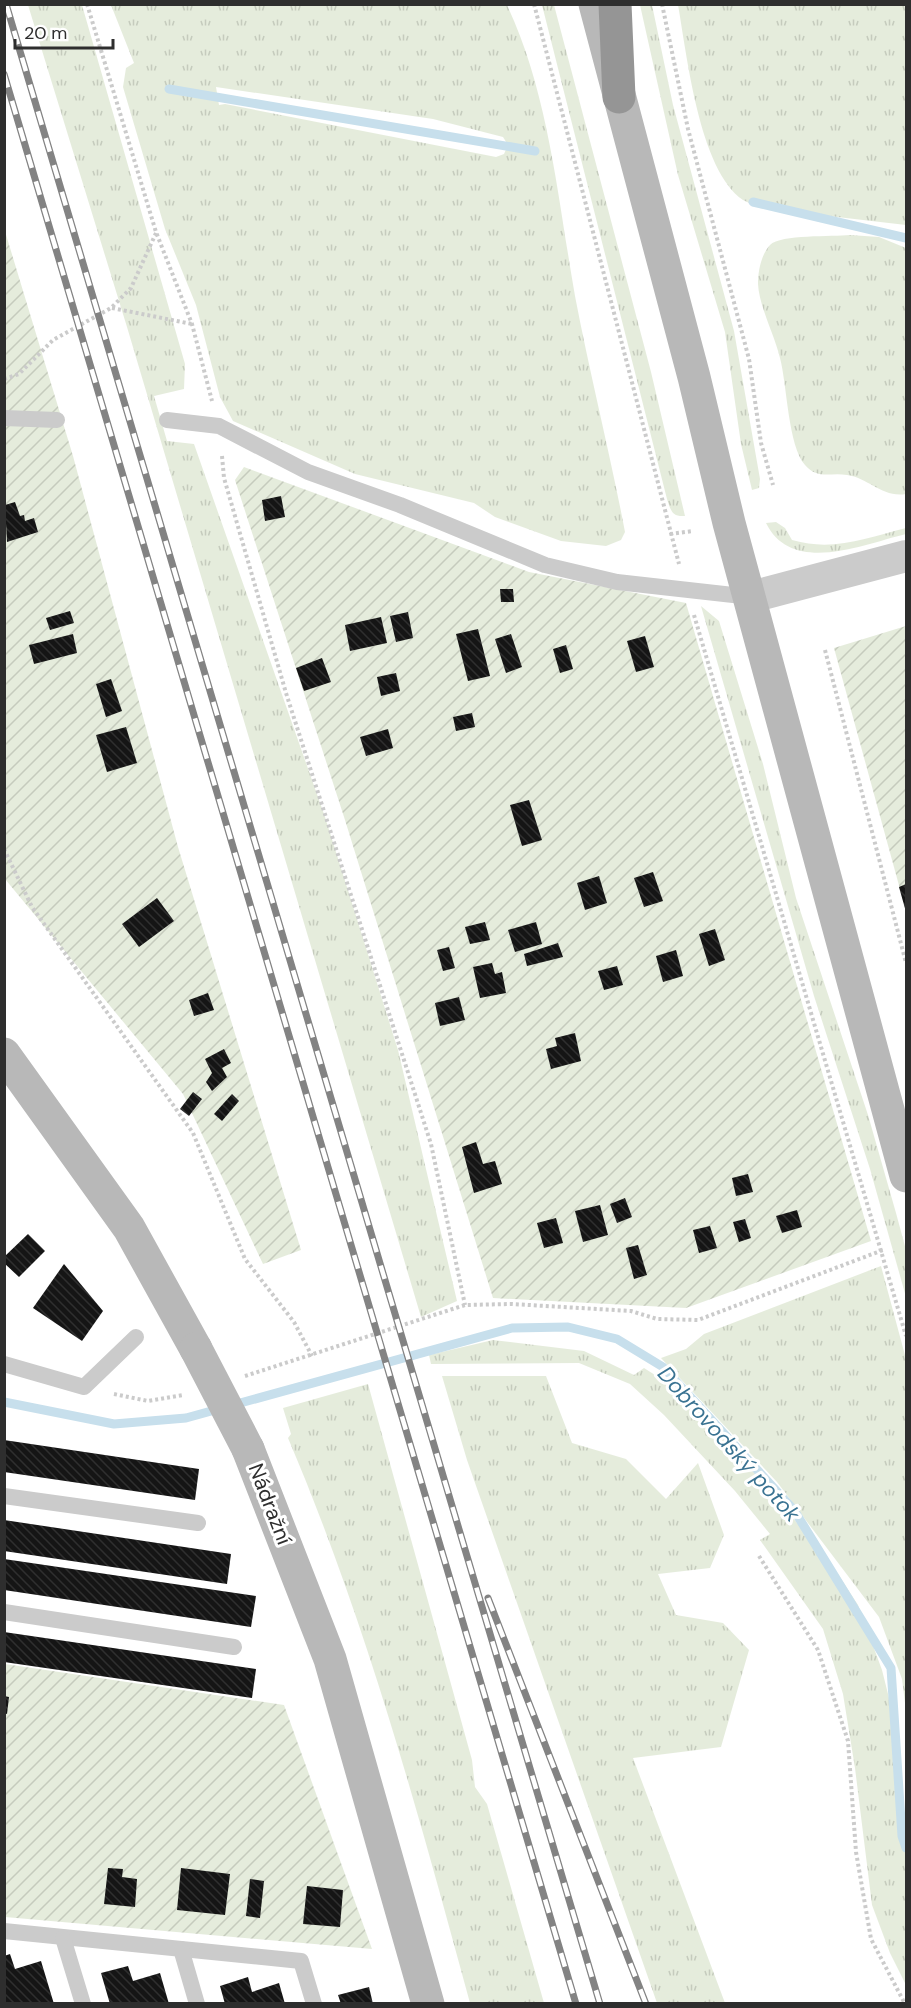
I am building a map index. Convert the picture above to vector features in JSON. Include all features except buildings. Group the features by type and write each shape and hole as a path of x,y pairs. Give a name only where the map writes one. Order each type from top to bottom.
{"highway":[{"path":"615,4 620,97"}],"main road":[{"path":"581,4 620,97"},
{"path":"595,4 906,1176"},
{"name":"Nádražní","path":"4,1054 129,1228 248,1449 330,1659 428,2004"}],"street":[{"path":"751,597 906,556"}],"lane":[{"path":"4,418 57,420"},
{"path":"167,420 219,426 308,472 400,506 545,566 617,582 751,597"},
{"path":"4,1364 84,1387 136,1337"},
{"path":"4,1496 198,1523"},
{"path":"4,1612 234,1647"},
{"path":"4,1931 301,1961 314,2004"},
{"path":"63,1938 83,2004"},
{"path":"181,1949 197,2004"}],"path":[{"path":"87,4 156,232 192,324 219,426 224,478 286,693 431,1144 465,1305"},
{"path":"534,4 670,534 883,1250 906,1336"},
{"path":"662,4 688,129 749,359 761,443 773,485"},
{"path":"4,379 19,374 53,340 111,308 131,288 156,232"},
{"path":"111,308 192,324"},
{"path":"670,534 693,531"},
{"path":"825,650 906,963"},
{"path":"4,849 32,907 193,1133 245,1259 294,1322 312,1356"},
{"path":"239,1378 465,1305 512,1304 631,1311 657,1319 698,1320 883,1250"},
{"path":"84,1387 148,1401 188,1394"},
{"path":"759,1556 818,1650 848,1741 856,1852 871,1939 905,2004"}],"green space":[{"path":"28,5 82,5 185,364 184,389 154,396 167,441 194,444 325,817 398,1050 457,1301 421,1317 127,327"},
{"path":"111,5 507,5 533,75 550,148 575,296 625,532 621,540 606,546 561,541 495,517 474,503 355,474 233,421 220,397 196,305 165,229 123,87 126,68 134,63","holes":["216,87 433,119 503,137 508,145 504,154 496,157 225,104 219,105"]},
{"path":"542,5 554,5 651,372 685,516 673,512 667,499"},
{"path":"640,5 652,5 673,105 734,331 760,479 759,488 752,490 741,444 725,332 678,175"},
{"path":"678,5 906,5 906,225 760,208 743,200 728,185 705,138 691,81"},
{"path":"4,228 73,456 178,847 301,1250 263,1264 183,1094 5,879"},
{"path":"850,235 879,237 906,248 906,494 883,491 847,475 820,474 805,465 799,456 791,430 780,358 759,293 759,269 762,258 770,245 776,241"},
{"path":"244,467 529,572 686,603 871,1241 686,1308 493,1298 345,820 235,480"},
{"path":"776,522 785,528 792,540 821,545 849,542 906,528 906,534 850,549 811,552 793,548 778,539 766,523"},
{"path":"701,606 719,621 763,764 796,898 868,1115 906,1250 906,1297 870,1169 814,996"},
{"path":"906,626 906,911 834,648"},
{"path":"881,1266 906,1359 906,1711 902,1679 879,1617 777,1482 661,1358 686,1349 704,1334"},
{"path":"493,1340 584,1351 634,1375 644,1368 666,1382 724,1439 771,1491 834,1568 858,1605 882,1670 890,1702 906,1862 906,1985 890,1953 872,1905 855,1768 843,1694 823,1629 760,1540 770,1534 735,1491 664,1415 630,1384 579,1363 431,1364 429,1355"},
{"path":"442,1376 546,1376 572,1443 626,1459 666,1499 698,1463 724,1535 710,1568 658,1574 676,1615 723,1623 749,1650 721,1747 633,1758 725,2003 657,2003 467,1460"},
{"path":"368,1384 472,1760 475,1787 487,1804 544,2003 470,2003 389,1717 342,1577 288,1438 291,1434 283,1408"},
{"path":"5,1664 284,1705 372,1949 5,1917"}],"waterway":[{"path":"169,89 535,151"},
{"path":"753,202 906,238"},
{"name":"Dobrovodský potok","path":"4,1402 114,1424 186,1418 512,1328 568,1327 617,1339 663,1367 794,1510 891,1668 902,1836 906,1848"}],"railway":[{"path":"6,4 600,2004"},
{"path":"4,74 576,2004"},
{"path":"488,1598 646,2004"}]}
